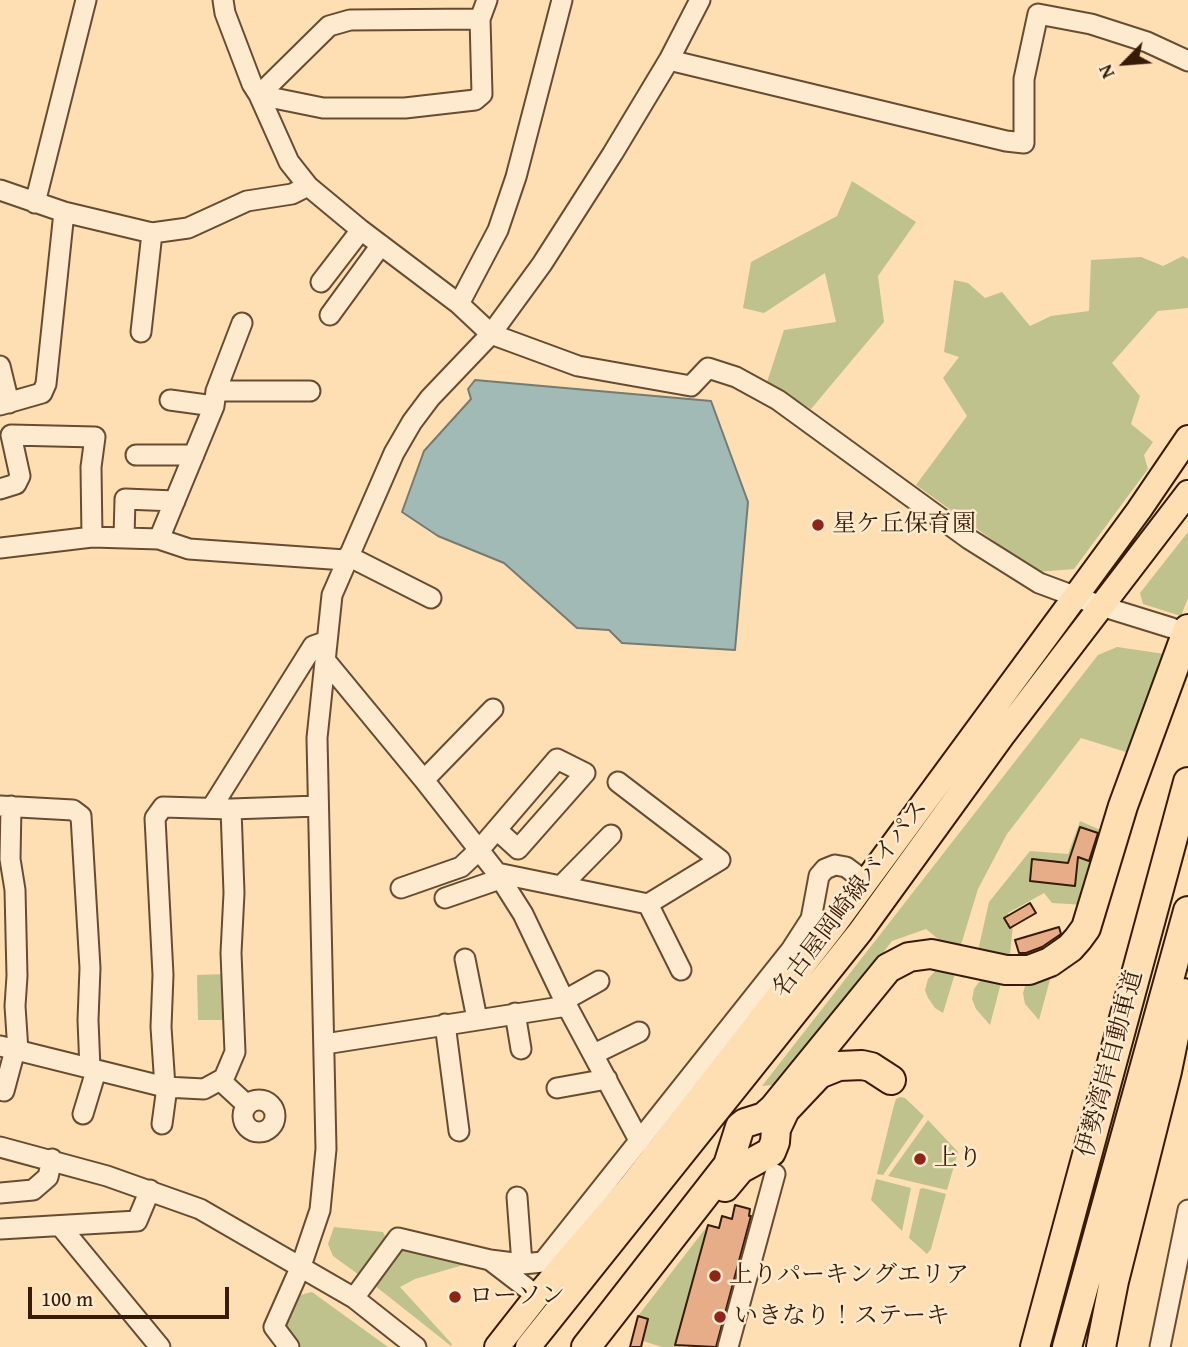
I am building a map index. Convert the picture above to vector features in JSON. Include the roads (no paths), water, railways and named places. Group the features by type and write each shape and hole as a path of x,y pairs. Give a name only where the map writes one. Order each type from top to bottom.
{"highway":[{"path":"601,1347 740,1168 765,1167 771,1153 766,1128 773,1109 879,977 909,957 931,954 1006,970 1029,970 1051,962 1078,939 1086,928 1180,629"},
{"name":"伊勢湾岸自動車道","path":"1035,1347 1188,782"},
{"name":"伊勢湾岸自動車道","path":"1068,1347 1188,911"},
{"path":"1101,1347 1114,1281 1167,1071 1188,970"},
{"path":"586,1347 722,1174 731,1160 737,1133 745,1123 766,1128 779,1122 785,1110 810,1082 829,1069 850,1064 862,1065 871,1067 891,1080"}],"main road":[{"name":"名古屋岡崎線バイパス","path":"497,1347 631,1186 866,881 1139,510 1188,438"},
{"name":"名古屋岡崎線バイパス","path":"528,1347 860,932 1002,736 1188,493"}],"street":[{"path":"34,203 86,0"},
{"path":"223,0 225,13 251,84 259,95 289,162 308,186 459,304 491,334 556,360 691,386 708,368 736,377 778,400 969,539 1039,583 1073,597 1180,629"},
{"path":"459,304 498,230 516,177 562,0"},
{"path":"289,1347 274,1327 301,1266 320,1210 327,1149 317,738 332,595 394,453 412,422 430,398 491,334 556,242 669,60 700,0"},
{"path":"483,9 482,94 475,100 405,108 323,108 259,95 329,26 350,20 483,9"},
{"path":"669,60 1024,143 1024,79 1038,15 1091,24 1147,42 1188,61"},
{"path":"0,190 64,212 152,233 188,228 247,201 292,194 308,186"},
{"path":"0,366 4,404 42,393 46,384 64,212"},
{"path":"321,282 361,230"},
{"path":"141,332 152,233"},
{"path":"330,315 381,245"},
{"path":"159,539 194,455 242,323"},
{"path":"170,400 310,391"},
{"path":"0,489 16,484 20,476 11,435 95,437 91,467 92,537"},
{"path":"136,455 194,455"},
{"path":"124,538 125,499 175,501"},
{"path":"0,548 92,537 159,539 189,549 347,558 431,598"},
{"path":"11,1049 166,1087 204,1089 221,1080 231,1066 235,1052 231,953 234,893 222,808 313,646 326,651 498,876 523,914 566,1003 640,1142"},
{"path":"424,780 492,709"},
{"path":"401,888 461,867 479,850 557,759 585,773 518,849 497,830"},
{"path":"445,898 498,876 648,904 720,860 618,782"},
{"path":"4,1091 18,976 15,890 5,806 73,810 81,816 93,1070 83,1114"},
{"path":"162,1124 166,1087 161,1027 163,975 155,818 163,807 318,806"},
{"path":"561,886 611,835"},
{"path":"354,1298 398,1238 491,1260 522,1264 543,1262 792,950 811,919 819,876 825,869 835,865 846,867 866,881"},
{"path":"648,904 681,970"},
{"path":"465,959 477,1019"},
{"path":"325,1044 566,1003 599,981"},
{"path":"515,1013 521,1049"},
{"path":"445,1024 459,1131"},
{"path":"594,1054 639,1032"},
{"path":"557,1088 607,1079"},
{"path":"221,1080 247,1105"},
{"path":"728,1347 765,1167 744,1156 736,1139"},
{"path":"0,1147 52,1159 200,1209 354,1298 416,1347"},
{"path":"0,1193 33,1189 47,1177 52,1159"},
{"path":"0,1229 137,1221 150,1190"},
{"path":"517,1197 522,1264"},
{"path":"1160,1347 1188,1210"},
{"path":"61,1227 160,1347"},
{"path":"491,1260 537,1296"}],"water":[{"path":"475,380 711,401 748,502 735,650 622,643 609,630 577,628 504,563 438,536 402,512 424,451 471,399 468,389"}],"place":[{"name":"星ケ丘保育園","path":"818,525"},
{"name":"上り","path":"920,1159"},
{"name":"上りパーキングエリア","path":"715,1276"},
{"name":"ローソン","path":"455,1297"},
{"name":"いきなり！ステーキ","path":"720,1317"}]}
